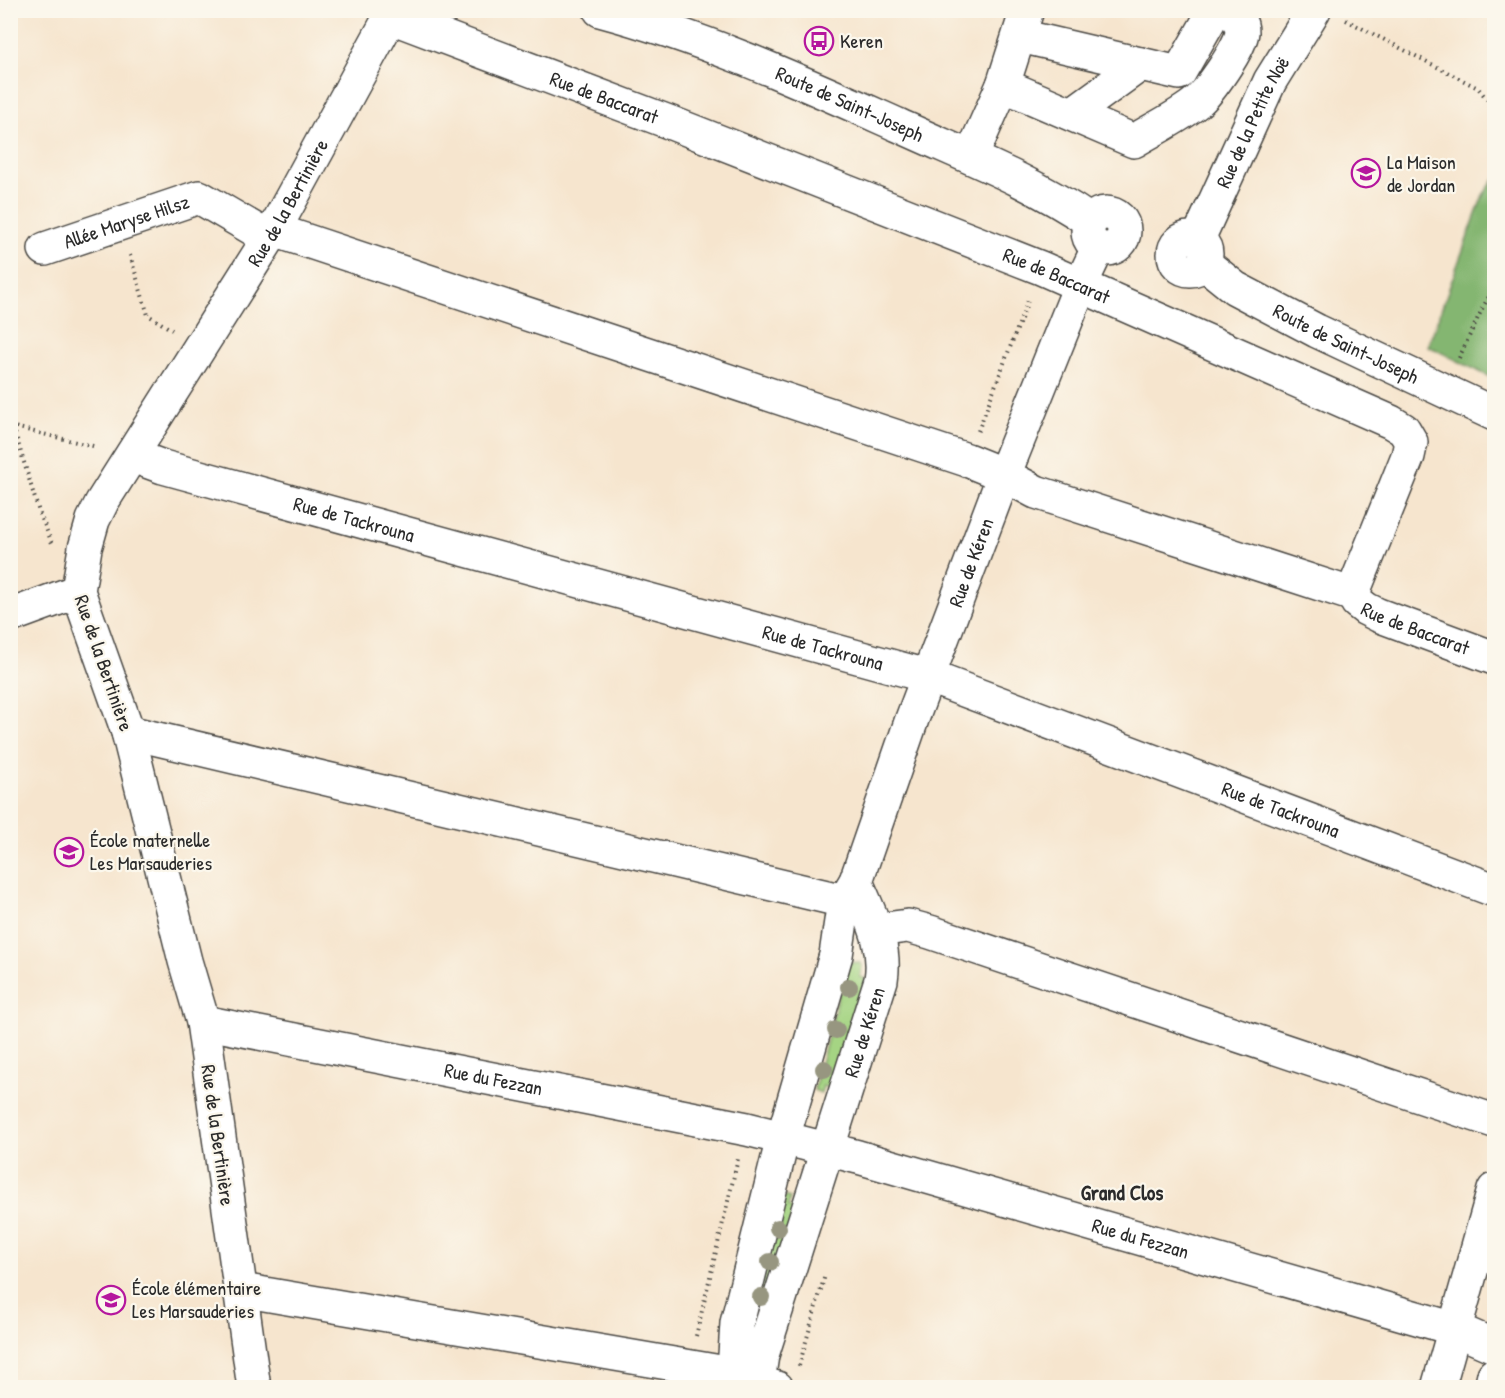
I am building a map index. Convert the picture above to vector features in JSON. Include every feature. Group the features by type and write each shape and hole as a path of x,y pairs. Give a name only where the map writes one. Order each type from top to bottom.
{"street":[{"name":"Route de Saint-Joseph","path":"600,10 743,57 971,156 1056,198 1104,234 1192,250 1234,288 1317,331 1494,414"},
{"path":"971,156 1003,85 1023,23 1141,64 1179,73 1215,10"},
{"path":"1003,85 1134,141 1197,102 1223,70 1242,35 1241,25 1235,15 1228,10"},
{"name":"Rue de la Bertinière","path":"254,1388 203,1023 185,961 128,732 78,591 85,548 93,520 102,502 272,234 392,14"},
{"name":"Rue de Baccarat","path":"392,14 1081,284 1391,422 1404,430 1411,442 1408,456 1359,574 1354,596 1357,602 1366,609 1494,658"},
{"name":"Rue de la Petite Noë","path":"1192,250 1270,81 1328,14"},
{"path":"1072,114 1141,64"},
{"name":"Allée Maryse Hilsz","path":"45,249 199,197 272,234 967,460 1004,475 1036,492 1354,596"},
{"name":"Rue de Kéren","path":"759,1384 735,1355 737,1323 783,1138 836,955 850,891 927,676 1004,475 1081,284 1104,234"},
{"name":"Rue de Tackrouna","path":"133,456 927,676 1494,890"},
{"path":"10,616 78,591"},
{"path":"128,732 850,891"},
{"name":"Rue de Kéren","path":"759,1384 762,1355 881,980 883,954 877,930 850,891"},
{"path":"877,930 908,926 930,932 1494,1121"},
{"name":"Rue du Fezzan","path":"203,1023 747,1129 783,1138"},
{"path":"783,1138 827,1149"},
{"name":"Rue du Fezzan","path":"827,1149 1455,1329 1494,1346"},
{"path":"1438,1388 1494,1190"},
{"path":"241,1290 703,1369 759,1384"},
{"path":"1491,1388 1494,1375"}],"path":[{"path":"1328,14 1478,88 1494,108"},
{"path":"128,250 148,315 201,348"},
{"path":"1459,358 1494,288"},
{"path":"967,460 1032,292"},
{"path":"10,416 39,512 59,560 78,591"},
{"path":"13,427 133,456"},
{"path":"703,1369 691,1353 747,1129"}],"green space":[{"path":"1494,180 1494,379 1428,346 1483,195"},
{"path":"847,963 860,963 862,966 860,977 866,979 831,1088 823,1086 821,1093 814,1090"},
{"path":"784,1196 790,1198 788,1207 795,1209 756,1328 750,1326"}],"place":[{"name":"Keren","path":"819,41"},
{"name":"La Maison de Jordan","path":"1366,173"},
{"name":"École maternelle Les Marsauderies","path":"69,852"},
{"name":"École élémentaire Les Marsauderies","path":"111,1300"}],"district":[{"name":"Grand Clos","path":"1122,1193"}]}
